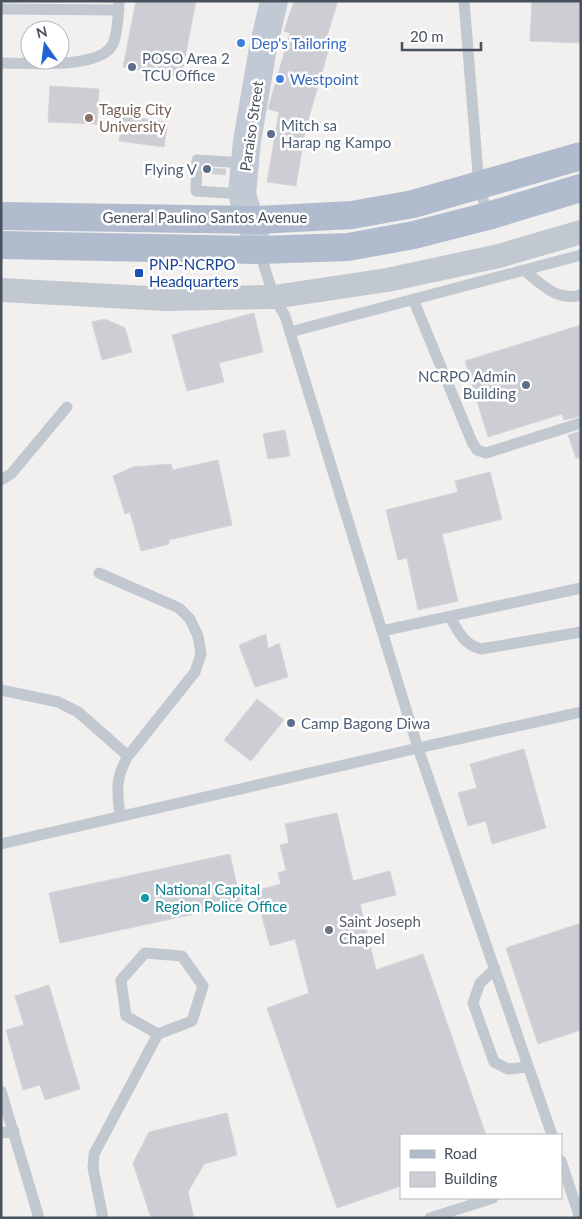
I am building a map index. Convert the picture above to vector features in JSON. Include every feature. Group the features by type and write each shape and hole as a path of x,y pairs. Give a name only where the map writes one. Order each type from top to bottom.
{"main road":[{"name":"General Paulino Santos Avenue","path":"1,216 249,220 352,215 413,204 581,156"},
{"name":"General Paulino Santos Avenue","path":"1,245 260,250 348,247 414,235 488,216 581,188"}],"street":[{"name":"Paraiso Street","path":"260,250 242,194 247,140 263,48 274,1"},
{"path":"1,290 166,299 274,297 387,280 480,260 581,232"}],"lane":[{"path":"464,1 479,186 488,216"},
{"path":"1,9 119,5 113,43 99,57 79,62 1,63"},
{"path":"242,194 196,191 197,160 244,163"},
{"path":"260,250 274,297 285,316 418,748 552,1134"},
{"path":"290,332 581,255"},
{"path":"524,270 556,295 576,297 581,295"},
{"path":"412,299 477,450 486,453 581,423"},
{"path":"1,480 10,474 66,407"},
{"path":"99,572 179,608 190,620 198,636 201,654 195,672 128,756 120,770 117,791 120,816"},
{"path":"382,631 581,588"},
{"path":"450,617 470,646 481,649 581,632"},
{"path":"1,690 58,702 78,712 128,756"},
{"path":"1,844 581,712"},
{"path":"103,1218 93,1168 94,1154 158,1034 192,1021 203,986 182,956 145,953 121,980 126,1016 158,1034"},
{"path":"495,970 480,984 473,1002 494,1062 508,1069 528,1067"},
{"path":"1,1091 39,1218"},
{"path":"1,1133 14,1131"},
{"path":"563,1176 580,1218"},
{"path":"430,1218 490,1199"}],"building":[{"path":"136,1 196,1 181,78 123,67"},
{"path":"294,1 338,1 326,39 331,41 305,131 296,186 267,182 279,112 268,109 290,33 284,31"},
{"path":"532,1 581,1 581,43 530,41"},
{"path":"50,86 99,89 97,124 48,122"},
{"path":"123,116 168,122 164,147 119,141"},
{"path":"204,168 226,169 225,175 204,173"},
{"path":"254,313 263,352 219,363 224,382 187,391 172,335"},
{"path":"105,319 125,328 132,352 102,360 92,322"},
{"name":"NCRPO Admin Building","path":"581,325 581,416 564,420 562,414 488,437 465,361"},
{"path":"285,430 290,456 268,459 263,434"},
{"path":"581,431 581,458 576,458 568,435"},
{"path":"218,460 232,525 169,540 169,544 141,551 130,512 125,514 113,476 133,467 171,464 173,470"},
{"path":"490,472 502,519 442,534 458,601 418,610 407,558 398,560 386,510 458,492 455,481"},
{"path":"266,634 268,649 279,643 288,677 255,687 239,645"},
{"path":"257,699 284,720 251,761 224,740"},
{"path":"524,749 546,828 492,844 486,821 468,826 458,793 477,788 470,764"},
{"path":"337,813 353,881 390,871 396,895 360,904 376,970 423,954 486,1134 400,1134 400,1186 337,1208 267,1008 309,993 295,939 270,946 255,891 281,884 278,873 286,870 280,845 289,843 285,824"},
{"name":"National Capital Region Police Office","path":"230,854 241,904 60,943 49,893"},
{"path":"581,923 581,1030 538,1044 506,948"},
{"path":"49,985 80,1089 45,1100 40,1085 23,1090 6,1030 24,1025 15,996"},
{"path":"227,1113 237,1155 204,1164 188,1192 194,1218 151,1218 133,1163 149,1132"}],"place":[{"name":"Dep's Tailoring","path":"241,43"},
{"name":"POSO Area 2 TCU Office","path":"132,67"},
{"name":"Westpoint","path":"280,79"},
{"name":"Taguig City University","path":"89,118"},
{"name":"Mitch sa Harap ng Kampo","path":"271,134"},
{"name":"Flying V","path":"207,169"},
{"name":"PNP-NCRPO Headquarters","path":"139,273"},
{"name":"NCRPO Admin Building","path":"526,385"},
{"name":"Camp Bagong Diwa","path":"291,723"},
{"name":"National Capital Region Police Office","path":"145,898"},
{"name":"Saint Joseph Chapel","path":"329,930"}]}
